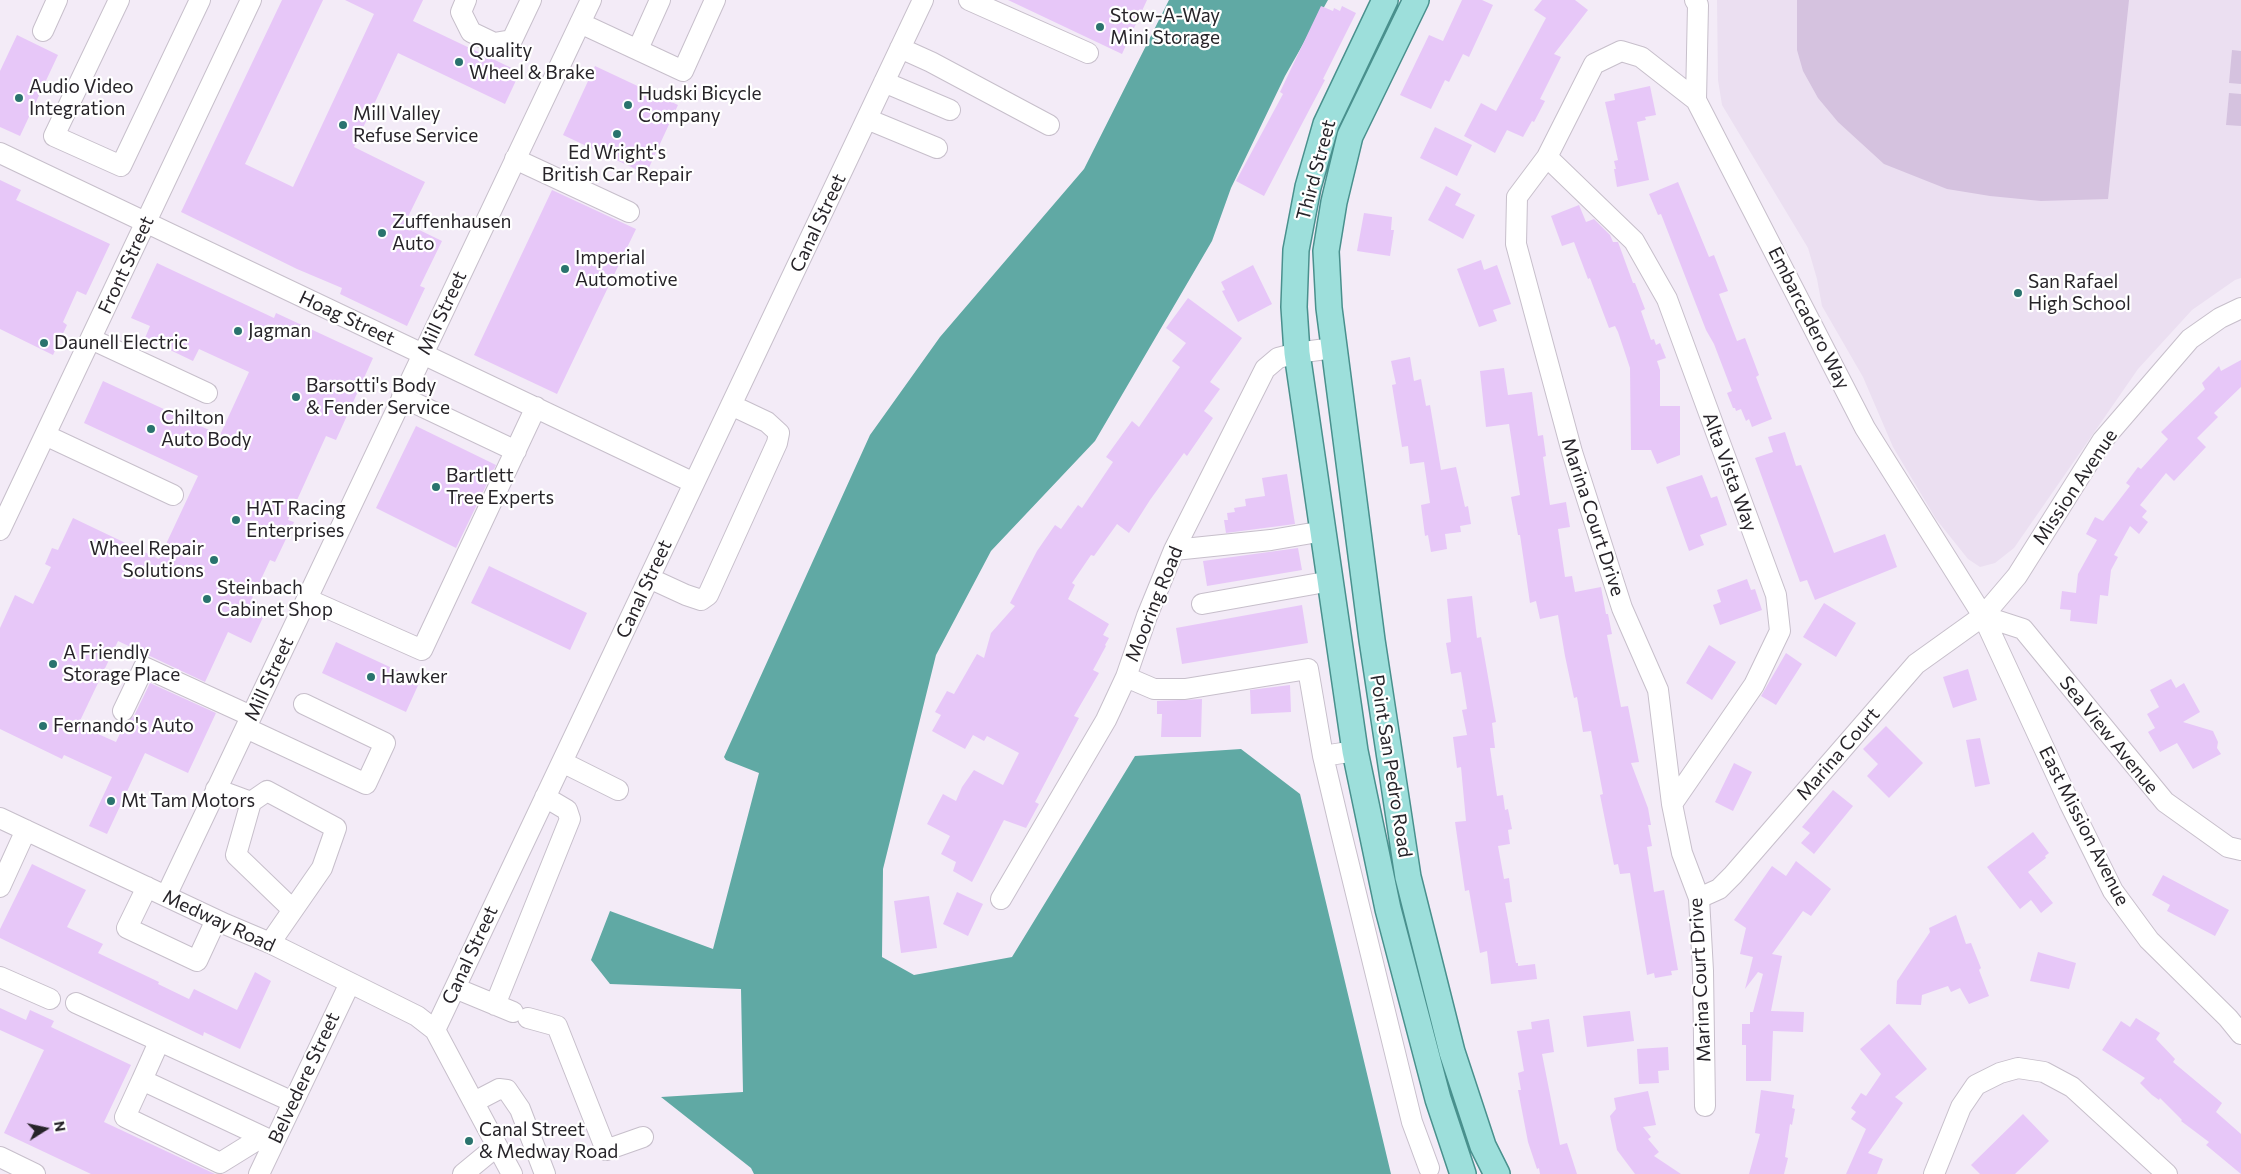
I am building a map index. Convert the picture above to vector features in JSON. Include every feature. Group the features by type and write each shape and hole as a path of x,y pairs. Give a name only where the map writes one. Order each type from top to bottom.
{"main road":[{"name":"Third Street","path":"1297,353 1294,307 1296,250 1308,188 1326,124 1385,0"},
{"name":"Third Street","path":"1333,348 1326,251 1334,202 1350,136 1416,0"},
{"name":"Point San Pedro Road","path":"1333,348 1372,640 1408,876 1452,1052 1483,1146 1497,1174"},
{"name":"Point San Pedro Road","path":"1297,353 1355,751 1388,909 1438,1099 1460,1166"}],"street":[{"path":"43,31 57,0"},
{"path":"119,0 54,136 121,166 200,0"},
{"name":"Front Street","path":"0,530 251,0"},
{"path":"466,0 461,12 471,32 494,43 512,40 531,0"},
{"name":"Mill Street","path":"166,896 590,0"},
{"path":"638,49 660,0"},
{"path":"580,23 683,71 715,0"},
{"name":"Canal Street","path":"435,1030 923,0"},
{"path":"970,0 1088,53"},
{"name":"Embarcadero Way","path":"1695,0 1698,5 1696,100 1865,428 1984,616"},
{"path":"900,48 931,62 1049,124"},
{"name":"Marina Court Drive","path":"1696,100 1640,57 1621,51 1594,64 1547,157 1517,197 1516,244 1572,452 1622,608 1658,690 1672,804 1682,853 1699,898 1703,971 1705,1106"},
{"path":"884,82 950,110"},
{"path":"867,119 936,148"},
{"name":"Hoag Street","path":"0,153 694,483"},
{"name":"Alta Vista Way","path":"1547,157 1634,241 1667,299 1776,595 1780,631 1754,685 1672,804"},
{"path":"515,159 629,212"},
{"name":"Mission Avenue","path":"1984,616 2017,576 2102,441 2190,339 2220,318 2241,308"},
{"path":"91,338 207,393"},
{"name":"Mooring Road","path":"1001,899 1106,720 1126,677 1147,616 1174,550 1265,369 1278,358 1297,353 1333,348"},
{"path":"402,397 516,451"},
{"path":"649,578 701,600 708,594 777,443 779,434 767,422 731,405"},
{"path":"307,598 422,650 536,408"},
{"path":"45,435 173,495"},
{"path":"1174,550 1271,540 1324,531"},
{"path":"1202,604 1331,581"},
{"name":"Sea View Avenue","path":"1984,616 2023,629 2165,802 2228,847 2241,850"},
{"name":"Marina Court","path":"1699,898 1719,889 1733,875 1916,664 1984,616"},
{"name":"East Mission Avenue","path":"1984,616 2068,802 2113,891 2149,940 2228,1018 2241,1034"},
{"path":"123,711 144,667 366,784 385,743 304,704"},
{"path":"1126,677 1154,689 1185,689 1308,669 1323,756 1412,1122 1429,1171 1460,1166"},
{"path":"1323,756 1355,751"},
{"path":"562,762 618,790"},
{"path":"216,790 250,802"},
{"path":"270,944 292,909 322,868 336,828 266,791 250,802 236,855 292,909"},
{"path":"512,1012 570,819 567,810 545,797"},
{"name":"Medway Road","path":"0,818 270,944 410,1012 435,1030"},
{"path":"0,887 26,830"},
{"path":"147,887 127,928 196,961 216,920"},
{"path":"0,977 50,999"},
{"name":"Belvedere Street","path":"259,1174 268,1140 293,1102 350,983"},
{"path":"455,988 512,1012 557,1026 606,1150 643,1138"},
{"path":"76,1003 293,1102"},
{"path":"435,1030 512,1174"},
{"path":"159,1042 125,1118 220,1163 268,1140"},
{"path":"1934,1174 1961,1106 1976,1086 2000,1073 2018,1068 2044,1072 2072,1087 2167,1174"},
{"path":"142,1080 268,1140"},
{"path":"474,1102 499,1089 507,1090 520,1109 545,1174"},
{"path":"463,1174 497,1146"},
{"path":"0,1157 35,1174"}],"shaded area":[{"path":"1169,0 1328,0 1285,76 1231,188 1212,241 1095,441 991,551 936,655 883,869 882,957 914,975 1012,957 1135,756 1241,749 1300,794 1391,1174 754,1174 751,1168 661,1097 743,1092 741,989 610,984 591,960 610,911 713,949 759,773 726,760 724,757 870,435 940,337 1084,169"},
{"name":"San Rafael High School","path":"1717,0 2241,0 2241,278 2235,280 2192,310 2138,369 2014,548 1995,563 1980,567 1968,559 1936,519 1893,447 1863,377 1822,306 1808,248 1722,105 1718,80"},
{"path":"1797,0 2129,0 2108,199 2041,201 1990,196 1947,189 1884,164 1838,122 1818,98 1803,71 1797,50"},
{"path":"2232,50 2241,51 2241,84 2229,83"},
{"path":"2229,93 2241,94 2241,126 2226,125"}],"building":[{"path":"282,0 323,0 245,164 293,187 374,14 345,0 423,0 413,21 520,72 505,104 398,53 354,147 425,182 405,223 442,241 420,286 425,288 407,326 340,294 342,288 297,269 181,212"},
{"name":"Stow-A-Way Mini Storage","path":"1008,0 1147,0 1122,54"},
{"path":"1462,0 1482,0 1493,5 1469,57 1463,54 1449,82 1445,80 1431,109 1400,95 1429,35 1443,41"},
{"path":"1542,0 1575,0 1588,10 1554,54 1561,57 1540,99 1545,101 1534,122 1532,121 1523,137 1507,130 1495,153 1464,136 1481,103 1496,111 1546,18 1534,10"},
{"path":"1321,6 1333,11 1334,8 1340,11 1342,6 1356,13 1323,79 1325,80 1264,196 1236,181 1283,94 1280,92"},
{"name":"Audio Video Integration","path":"17,35 58,55 20,136 0,127 0,71"},
{"path":"595,66 678,105 646,174 563,135"},
{"path":"1650,86 1656,115 1645,117 1646,120 1637,122 1649,180 1617,187 1614,161 1618,160 1605,102 1615,100 1614,94"},
{"path":"1435,127 1472,145 1457,176 1420,158"},
{"path":"0,180 21,190 16,200 110,244 86,295 77,291 63,322 67,325 53,355 0,329"},
{"path":"1678,182 1709,257 1714,255 1728,291 1719,294 1737,341 1745,338 1759,375 1756,377 1772,419 1752,427 1749,419 1746,421 1741,409 1736,411 1733,408 1727,393 1732,391 1714,344 1706,330 1661,214 1658,215 1649,194"},
{"path":"1446,186 1461,194 1455,205 1475,215 1463,239 1428,220"},
{"path":"552,190 636,229 557,394 474,355"},
{"path":"1579,205 1586,222 1594,219 1610,235 1613,242 1618,242 1645,309 1641,311 1651,340 1654,339 1656,345 1660,343 1666,358 1657,361 1660,370 1660,406 1680,406 1680,455 1657,464 1651,450 1631,450 1630,368 1618,332 1615,326 1609,328 1574,242 1562,246 1551,216"},
{"path":"1364,213 1392,217 1391,230 1394,230 1390,256 1357,251"},
{"path":"1481,260 1484,270 1497,265 1511,304 1493,310 1497,321 1479,327 1457,269"},
{"path":"157,263 274,318 276,313 373,358 336,440 326,436 288,520 294,522 275,562 270,560 250,603 266,611 251,643 228,632 205,682 118,641 78,725 116,742 125,723 134,716 150,683 216,713 188,773 145,753 107,834 89,826 112,777 64,755 62,759 0,729 0,628 15,595 33,604 51,567 45,564 52,548 58,550 73,518 159,559 198,476 84,423 103,381 220,435 249,372 199,349 193,361 145,338 150,326 131,318"},
{"path":"1253,265 1272,304 1238,322 1222,291 1225,290 1221,282"},
{"path":"1188,298 1242,338 1210,382 1220,389 1204,411 1213,418 1187,456 1184,453 1129,533 1117,524 1094,556 1091,555 1072,583 1075,585 1068,599 1109,624 1103,635 1109,638 1093,670 1099,673 1074,716 1079,718 1035,802 1039,804 1026,828 1004,820 972,882 953,871 956,862 941,854 950,836 927,824 943,794 956,801 962,787 974,770 1003,785 1019,753 987,736 984,741 973,735 965,749 932,731 941,715 935,712 947,691 954,694 977,654 984,658 991,633 1015,606 1010,603 1037,551 1055,525 1061,529 1078,505 1082,508 1113,462 1106,457 1132,421 1139,427 1180,367 1172,361 1186,343 1166,328"},
{"path":"1410,357 1414,381 1421,379 1426,406 1430,405 1441,470 1456,467 1465,507 1468,506 1471,524 1460,526 1461,532 1445,534 1447,549 1431,552 1428,535 1425,536 1421,505 1430,503 1424,462 1410,464 1408,446 1402,447 1392,385 1396,384 1391,361"},
{"path":"2241,360 2241,387 2214,413 2218,417 2197,438 2206,447 2174,481 2166,473 2140,505 2147,511 2142,517 2148,522 2139,534 2130,526 2114,555 2118,557 2111,570 2108,596 2100,595 2097,624 2070,621 2071,610 2060,609 2062,591 2076,593 2078,574 2097,540 2086,534 2095,517 2103,521 2130,486 2126,483 2138,467 2141,469 2168,439 2161,432 2205,389 2202,383 2219,366 2221,371"},
{"path":"1504,368 1508,395 1532,392 1538,436 1543,435 1546,456 1543,457 1550,505 1566,502 1570,527 1558,529 1565,577 1572,576 1575,592 1601,587 1612,634 1607,635 1621,707 1628,706 1639,762 1631,763 1648,808 1651,825 1648,825 1652,846 1647,847 1654,892 1664,890 1678,970 1671,971 1672,975 1655,978 1654,973 1647,975 1630,873 1620,874 1618,864 1614,865 1600,795 1603,794 1591,731 1583,732 1577,697 1574,698 1565,656 1558,615 1540,619 1536,601 1530,603 1520,535 1518,535 1511,497 1520,495 1509,424 1486,427 1480,371"},
{"name":"Bartlett Tree Experts","path":"416,426 496,465 456,548 376,508"},
{"path":"1785,432 1796,466 1801,465 1834,553 1885,534 1897,567 1815,600 1807,580 1800,582 1755,458 1773,452 1768,437"},
{"path":"1287,474 1295,524 1226,533 1224,520 1228,520 1227,513 1235,512 1234,508 1246,506 1245,499 1265,496 1262,478"},
{"path":"1702,475 1711,498 1717,496 1727,525 1700,535 1704,545 1689,551 1666,487"},
{"path":"1298,548 1302,570 1207,586 1203,561"},
{"path":"489,566 587,613 570,650 471,603"},
{"path":"1747,579 1751,590 1755,589 1762,610 1720,625 1713,605 1721,602 1717,590"},
{"path":"1472,596 1477,638 1481,637 1496,722 1492,723 1495,748 1490,748 1497,796 1503,795 1505,810 1508,809 1512,829 1508,830 1510,844 1498,846 1504,879 1509,878 1512,902 1505,903 1516,963 1518,963 1518,966 1535,964 1537,979 1491,984 1487,951 1480,953 1469,890 1465,891 1455,822 1466,821 1461,767 1457,768 1453,737 1467,735 1462,710 1467,709 1461,672 1451,674 1446,643 1451,642 1447,599"},
{"path":"1824,603 1856,623 1836,657 1803,637"},
{"path":"1302,605 1308,643 1182,664 1176,628"},
{"name":"Hawker","path":"336,642 420,681 406,712 322,673"},
{"path":"1709,645 1736,662 1712,700 1686,683"},
{"path":"1786,653 1802,664 1776,705 1761,696"},
{"path":"1968,669 1977,700 1953,708 1943,677"},
{"path":"2171,679 2176,688 2184,683 2200,712 2183,722 2213,731 2218,742 2217,748 2221,754 2193,769 2177,743 2160,752 2148,732 2155,728 2147,714 2159,707 2150,690"},
{"path":"1290,685 1291,712 1251,714 1250,690"},
{"path":"1202,699 1201,737 1161,737 1162,714 1157,714 1157,701"},
{"path":"1886,726 1923,763 1889,798 1867,776 1878,764 1863,749"},
{"path":"1980,738 1990,784 1975,787 1966,740"},
{"path":"1734,763 1752,772 1733,811 1715,802"},
{"path":"1833,790 1853,806 1814,854 1801,843 1810,833 1802,827"},
{"path":"2033,832 2049,853 2045,856 2046,858 2028,872 2053,903 2041,913 2031,900 2020,909 1987,867"},
{"path":"1796,861 1831,889 1811,916 1803,911 1772,954 1782,956 1771,1011 1804,1012 1803,1032 1773,1031 1771,1081 1746,1081 1746,1045 1742,1045 1742,1024 1750,1024 1750,1012 1753,1012 1763,974 1758,972 1745,989 1753,957 1740,954 1746,928 1734,920 1772,866 1786,876"},
{"path":"32,864 86,890 67,927 103,944 98,953 159,982 158,984 189,999 194,989 237,1010 255,972 271,981 240,1049 204,1032 203,1036 0,938 0,929"},
{"path":"2163,875 2229,910 2215,936 2167,911 2170,905 2152,895"},
{"path":"957,892 983,904 968,936 943,924"},
{"path":"929,896 937,948 901,953 894,901"},
{"path":"1956,915 1966,944 1971,943 1989,996 1969,1004 1960,988 1951,992 1948,986 1922,995 1921,1005 1896,1004 1897,981 1930,932 1929,928"},
{"path":"2038,952 2076,963 2069,989 2030,981"},
{"path":"0,1008 26,1020 30,1010 54,1021 51,1027 131,1065 104,1122 215,1174 91,1174 4,1133 44,1050 0,1030"},
{"path":"1630,1011 1634,1041 1587,1047 1583,1016"},
{"path":"2136,1018 2160,1033 2156,1039 2175,1059 2173,1062 2222,1103 2216,1112 2241,1134 2241,1174 2206,1145 2209,1142 2181,1121 2160,1098 2159,1100 2152,1095 2140,1083 2145,1078 2102,1050 2121,1021 2130,1027"},
{"path":"1549,1019 1554,1052 1542,1054 1560,1145 1567,1143 1577,1174 1540,1174 1528,1142 1518,1090 1521,1090 1518,1073 1524,1071 1517,1031 1532,1029 1531,1022"},
{"path":"1889,1024 1927,1069 1895,1097 1903,1103 1868,1153 1883,1159 1877,1174 1846,1174 1866,1129 1851,1119 1856,1112 1851,1108 1861,1093 1866,1096 1881,1074 1860,1049"},
{"path":"1668,1047 1669,1070 1658,1071 1659,1083 1639,1084 1637,1049"},
{"path":"1761,1090 1794,1095 1792,1108 1795,1109 1792,1125 1790,1124 1785,1157 1788,1158 1784,1174 1749,1174 1760,1134 1755,1133"},
{"path":"1648,1091 1656,1125 1643,1127 1651,1137 1648,1139 1659,1152 1654,1156 1681,1174 1635,1174 1617,1150 1610,1116 1616,1109 1614,1098"},
{"path":"2023,1114 2049,1141 2015,1174 1980,1174 1971,1165"}],"place":[{"name":"Stow-A-Way Mini Storage","path":"1100,27"},
{"name":"Quality Wheel & Brake","path":"459,62"},
{"name":"Audio Video Integration","path":"19,98"},
{"name":"Hudski Bicycle Company","path":"628,105"},
{"name":"Mill Valley Refuse Service","path":"343,125"},
{"name":"Ed Wright's British Car Repair","path":"617,134"},
{"name":"Zuffenhausen Auto","path":"382,233"},
{"name":"Imperial Automotive","path":"565,269"},
{"name":"San Rafael High School","path":"2018,293"},
{"name":"Jagman","path":"238,331"},
{"name":"Daunell Electric","path":"44,343"},
{"name":"Barsotti's Body & Fender Service","path":"296,397"},
{"name":"Chilton Auto Body","path":"151,429"},
{"name":"Bartlett Tree Experts","path":"436,487"},
{"name":"HAT Racing Enterprises","path":"236,520"},
{"name":"Wheel Repair Solutions","path":"214,560"},
{"name":"Steinbach Cabinet Shop","path":"207,599"},
{"name":"A Friendly Storage Place","path":"53,664"},
{"name":"Hawker","path":"371,677"},
{"name":"Fernando's Auto","path":"43,726"},
{"name":"Mt Tam Motors","path":"111,801"},
{"name":"Canal Street & Medway Road","path":"469,1141"}]}
